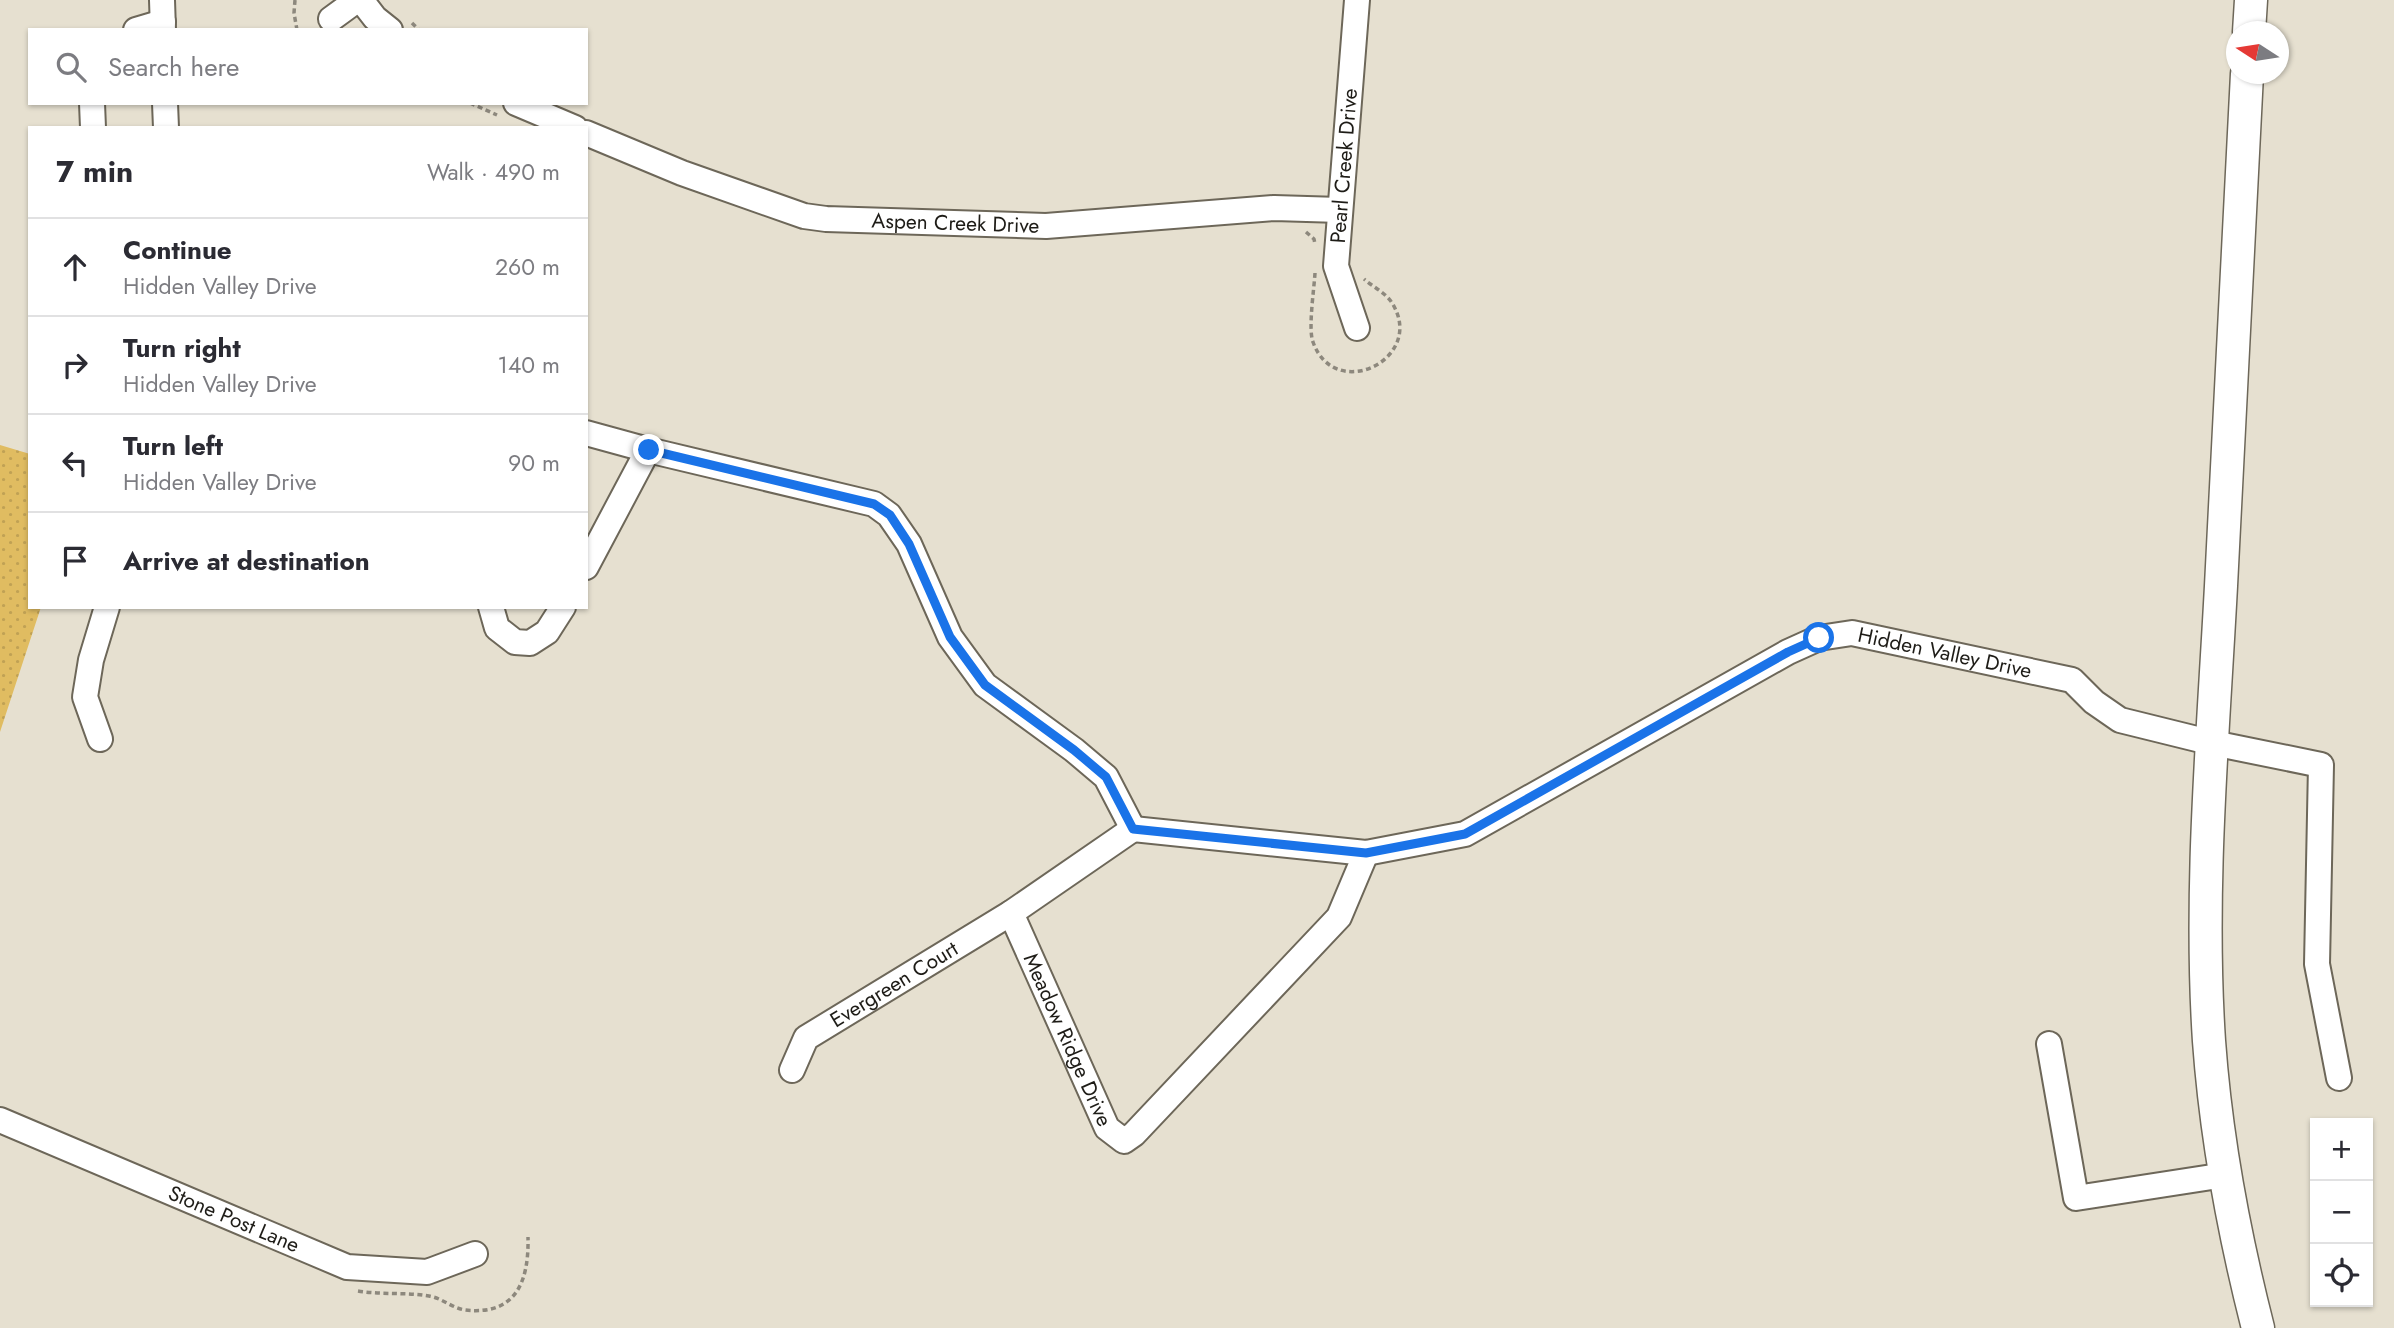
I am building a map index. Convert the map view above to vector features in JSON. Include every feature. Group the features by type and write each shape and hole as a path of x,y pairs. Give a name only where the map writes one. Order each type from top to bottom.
{"main road":[{"path":"2250,21 2251,0"},
{"path":"2246,84 2206,898 2209,1041 2225,1175 2241,1260 2258,1328"}],"street":[{"path":"331,19 359,0 374,18 387,28"},
{"name":"Pearl Creek Drive","path":"1357,0 1336,266 1357,328"},
{"path":"140,28 163,17"},
{"path":"92,105 93,126"},
{"path":"165,105 166,126"},
{"path":"521,105 570,126"},
{"name":"Aspen Creek Drive","path":"588,133 682,173 804,216 827,219 1046,226 1274,208 1340,210"},
{"path":"588,434 874,504 890,515 909,544 950,637 985,685 1074,750 1106,777 1133,829 1012,913"},
{"path":"588,563 649,450"},
{"path":"100,739 85,697 91,660 106,609"},
{"path":"492,609 497,628 515,642 530,643 547,632 562,609"},
{"name":"Hidden Valley Drive","path":"1133,829 1366,853 1465,834 1788,652 1819,638 1852,633 2072,680 2094,702 2120,720 2213,743 2321,765 2317,964 2339,1078"},
{"name":"Meadow Ridge Drive","path":"1012,913 1107,1128 1124,1141 1339,917 1366,853"},
{"name":"Evergreen Court","path":"792,1070 806,1038 1012,913"},
{"path":"2049,1044 2076,1198 2225,1175"},
{"name":"Stone Post Lane","path":"0,1120 347,1267 427,1272 475,1254"}],"path":[{"path":"295,0 297,28"}],"shaded area":[{"path":"0,445 28,453 28,609 40,609 0,732"}],"route":[{"path":"649,450 874,504 890,515 909,544 950,637 985,685 1074,750 1106,777 1133,829 1366,853 1465,834 1788,652 1819,638"}]}
